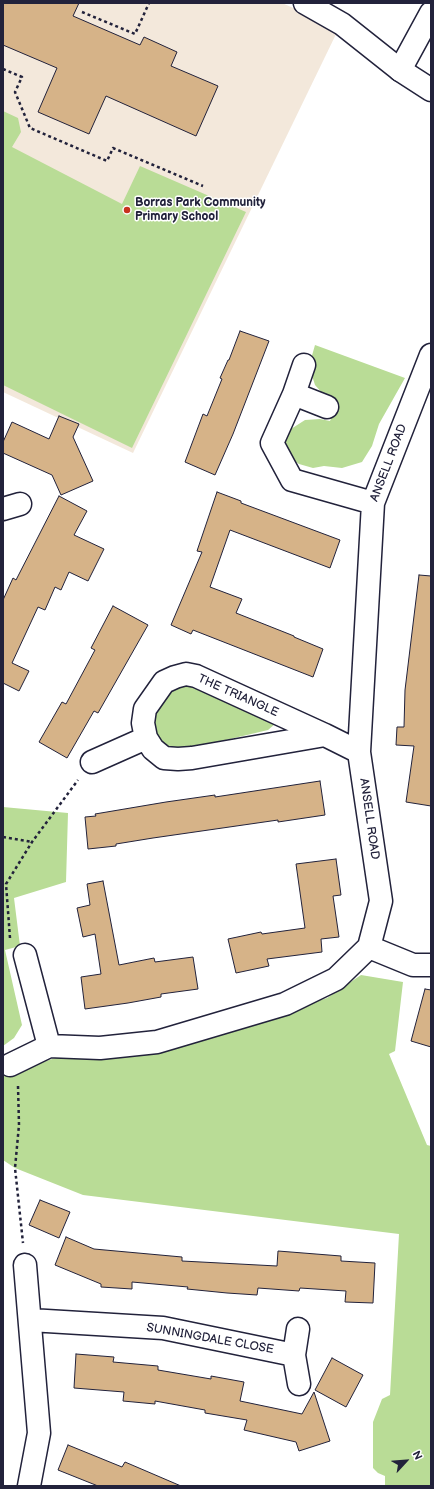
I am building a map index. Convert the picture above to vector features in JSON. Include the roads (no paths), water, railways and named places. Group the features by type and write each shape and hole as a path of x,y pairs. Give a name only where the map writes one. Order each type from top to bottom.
{"street":[{"path":"305,3 342,24 400,70 431,90"},
{"path":"400,70 431,13"},
{"name":"ANSELL ROAD","path":"369,947 381,901 359,752 373,503 431,356"},
{"path":"304,366 294,394 272,443 292,480 373,503"},
{"path":"294,394 327,406"},
{"name":"THE TRIANGLE","path":"146,738 143,723 145,709 164,682 175,676 186,674 196,676 359,752"},
{"path":"92,762 146,738 153,749 164,758 178,759 200,757 325,735"},
{"path":"10,1065 49,1046 100,1048 157,1042 286,1004 336,980 369,947 412,965 431,966"},
{"path":"25,955 49,1046"},
{"path":"25,1265 39,1433 29,1486"},
{"name":"SUNNINGDALE CLOSE","path":"30,1320 163,1328 294,1355"},
{"path":"298,1329 294,1355 299,1384"}],"place":[{"name":"Borras Park Community Primary School","path":"127,210"}]}
